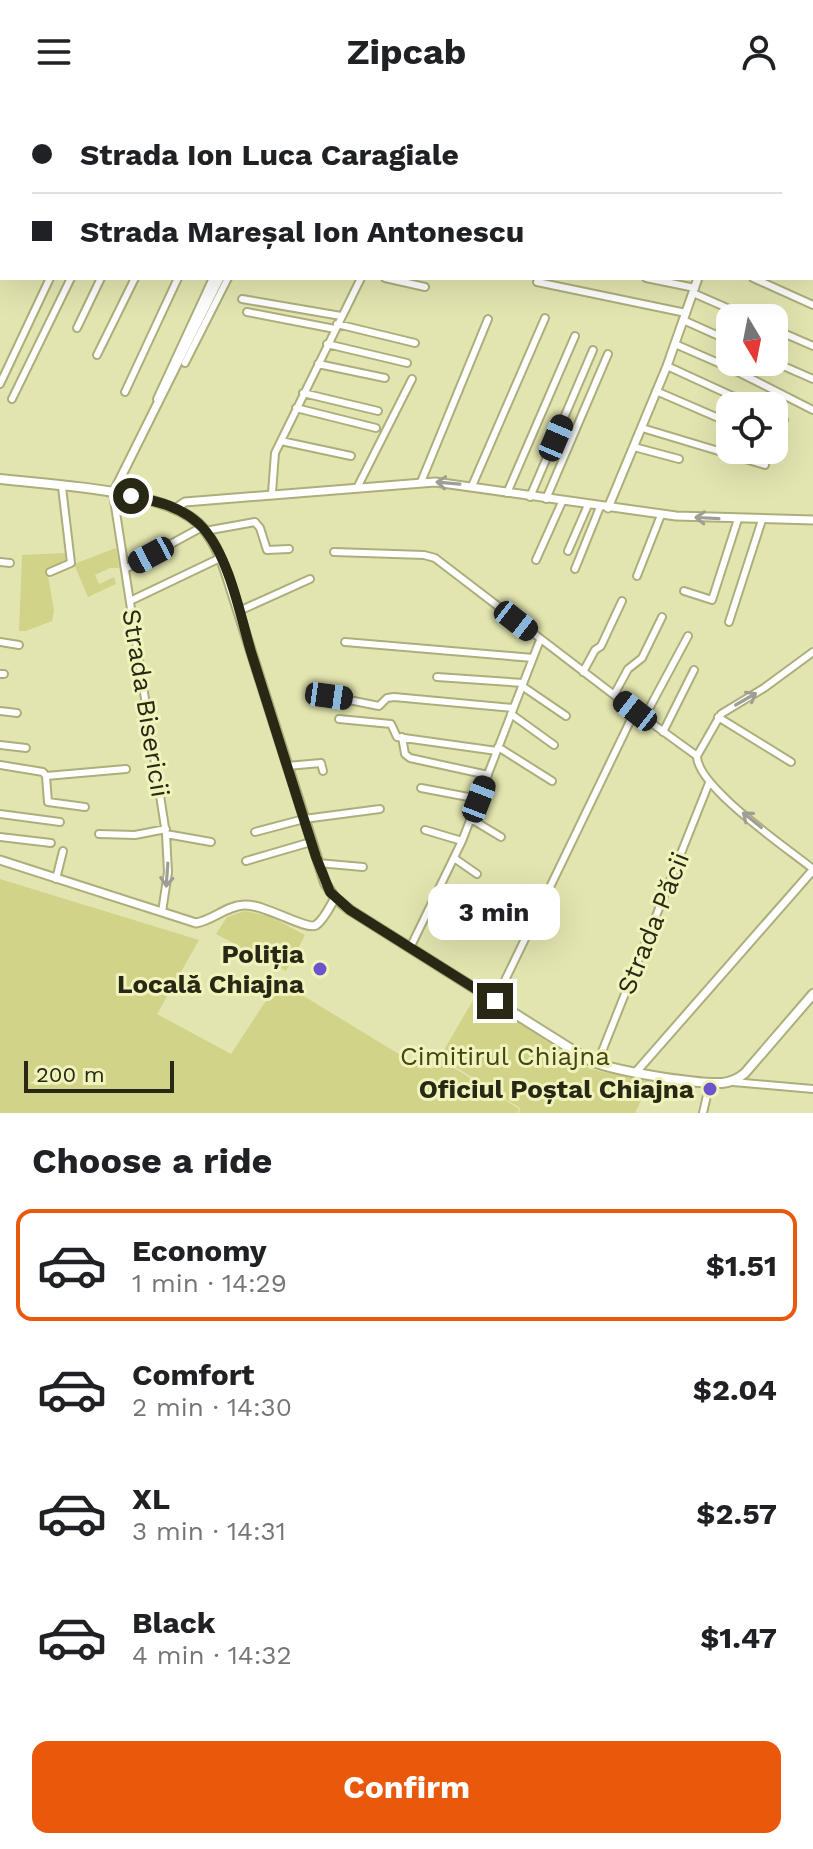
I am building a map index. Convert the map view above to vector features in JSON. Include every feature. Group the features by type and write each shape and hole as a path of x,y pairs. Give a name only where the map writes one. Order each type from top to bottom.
{"main road":[{"path":"0,479 148,499 176,508 204,529 220,558 239,611 318,863 335,898 410,948 597,1064 710,1082 731,1082 740,1077 813,994"}],"street":[{"path":"0,384 49,280"},
{"path":"12,399 70,280"},
{"path":"77,328 100,280"},
{"path":"97,355 134,280"},
{"path":"125,392 177,280"},
{"path":"156,407 159,391 212,280"},
{"path":"114,492 219,280"},
{"path":"185,363 227,280"},
{"path":"272,493 273,463 281,441 360,280"},
{"path":"394,280 425,287"},
{"path":"666,280 695,283 728,304"},
{"path":"757,280 813,305"},
{"path":"537,282 685,317 716,334"},
{"path":"575,569 642,428 695,283"},
{"path":"242,299 341,316"},
{"path":"247,312 415,343"},
{"path":"472,486 545,318"},
{"path":"421,482 488,319"},
{"path":"788,335 813,346"},
{"path":"507,493 575,336"},
{"path":"327,344 407,363"},
{"path":"675,344 813,410"},
{"path":"530,497 593,350"},
{"path":"546,499 608,354"},
{"path":"318,364 385,378"},
{"path":"667,366 724,392"},
{"path":"788,368 813,379"},
{"path":"358,486 412,379"},
{"path":"656,391 716,417"},
{"path":"303,393 378,411"},
{"path":"296,408 376,428"},
{"path":"642,428 765,465"},
{"path":"281,441 351,456"},
{"path":"634,447 679,459"},
{"path":"176,508 185,502 421,482 472,486 661,515 813,520"},
{"path":"50,572 71,563 62,487"},
{"name":"Strada Bisericii","path":"114,492 166,832 168,872 162,912"},
{"path":"536,560 562,502"},
{"path":"568,551 588,505"},
{"path":"637,576 661,515"},
{"path":"684,591 712,600 738,519"},
{"path":"729,622 762,520"},
{"path":"125,569 204,529 255,522 260,527 267,550 289,549"},
{"path":"334,552 431,556 697,756"},
{"path":"130,601 220,558"},
{"path":"0,562 10,563"},
{"path":"239,611 310,579"},
{"path":"583,672 595,650 601,646 622,601"},
{"path":"614,695 628,669 642,658 662,617"},
{"path":"644,718 688,636"},
{"path":"410,948 462,841 540,640"},
{"path":"0,642 19,645"},
{"path":"345,642 533,658"},
{"path":"636,1072 813,869 709,783 698,765 697,756 718,717 772,683 813,652"},
{"path":"663,732 694,670"},
{"path":"437,677 523,685 566,716"},
{"path":"329,696 379,706 387,698 394,697 512,711 554,745"},
{"path":"0,711 17,713"},
{"path":"495,1001 635,711"},
{"path":"718,717 791,762"},
{"path":"339,719 391,724 396,736 498,749 552,781"},
{"path":"402,737 405,754 410,758 488,775"},
{"path":"0,745 26,748"},
{"path":"287,766 321,763 323,771"},
{"path":"0,765 40,771 46,776 126,769"},
{"path":"46,776 48,802 85,807"},
{"name":"Strada Păcii","path":"597,1064 709,783"},
{"path":"421,788 479,799"},
{"path":"255,832 304,819 380,809"},
{"path":"0,814 60,822"},
{"path":"471,819 501,837"},
{"path":"425,830 462,841"},
{"path":"99,834 166,832 211,842"},
{"path":"0,837 51,843"},
{"path":"246,861 311,842"},
{"path":"56,879 63,851"},
{"path":"454,858 477,874"},
{"path":"0,860 199,923 232,907 255,905 312,926 318,923 335,898"},
{"path":"318,863 363,867"},
{"path":"439,890 475,912"},
{"path":"703,1113 710,1082"},
{"path":"731,1082 813,1089"}],"green space":[{"path":"116,548 119,568 110,568 95,575 99,584 114,577 116,584 88,597 74,564"},
{"path":"65,553 66,562 47,569 54,611 52,621 19,631 22,555"},
{"path":"0,879 199,940 157,1014 231,1054 279,981 407,1059 432,1069 440,1059 519,1109 518,1113 0,1113"},
{"path":"245,911 269,916 305,935 286,971 216,934 227,917"},
{"name":"Cimitirul Chiajna","path":"476,995 590,1069 650,1082 635,1113 519,1113 520,1108 440,1057"}],"place":[{"name":"Poliția Locală Chiajna","path":"320,969"},
{"name":"Oficiul Poștal Chiajna","path":"710,1089"}],"route":[{"path":"131,496 159,502 183,512 202,527 217,550 330,892 350,910 495,1001"}]}
